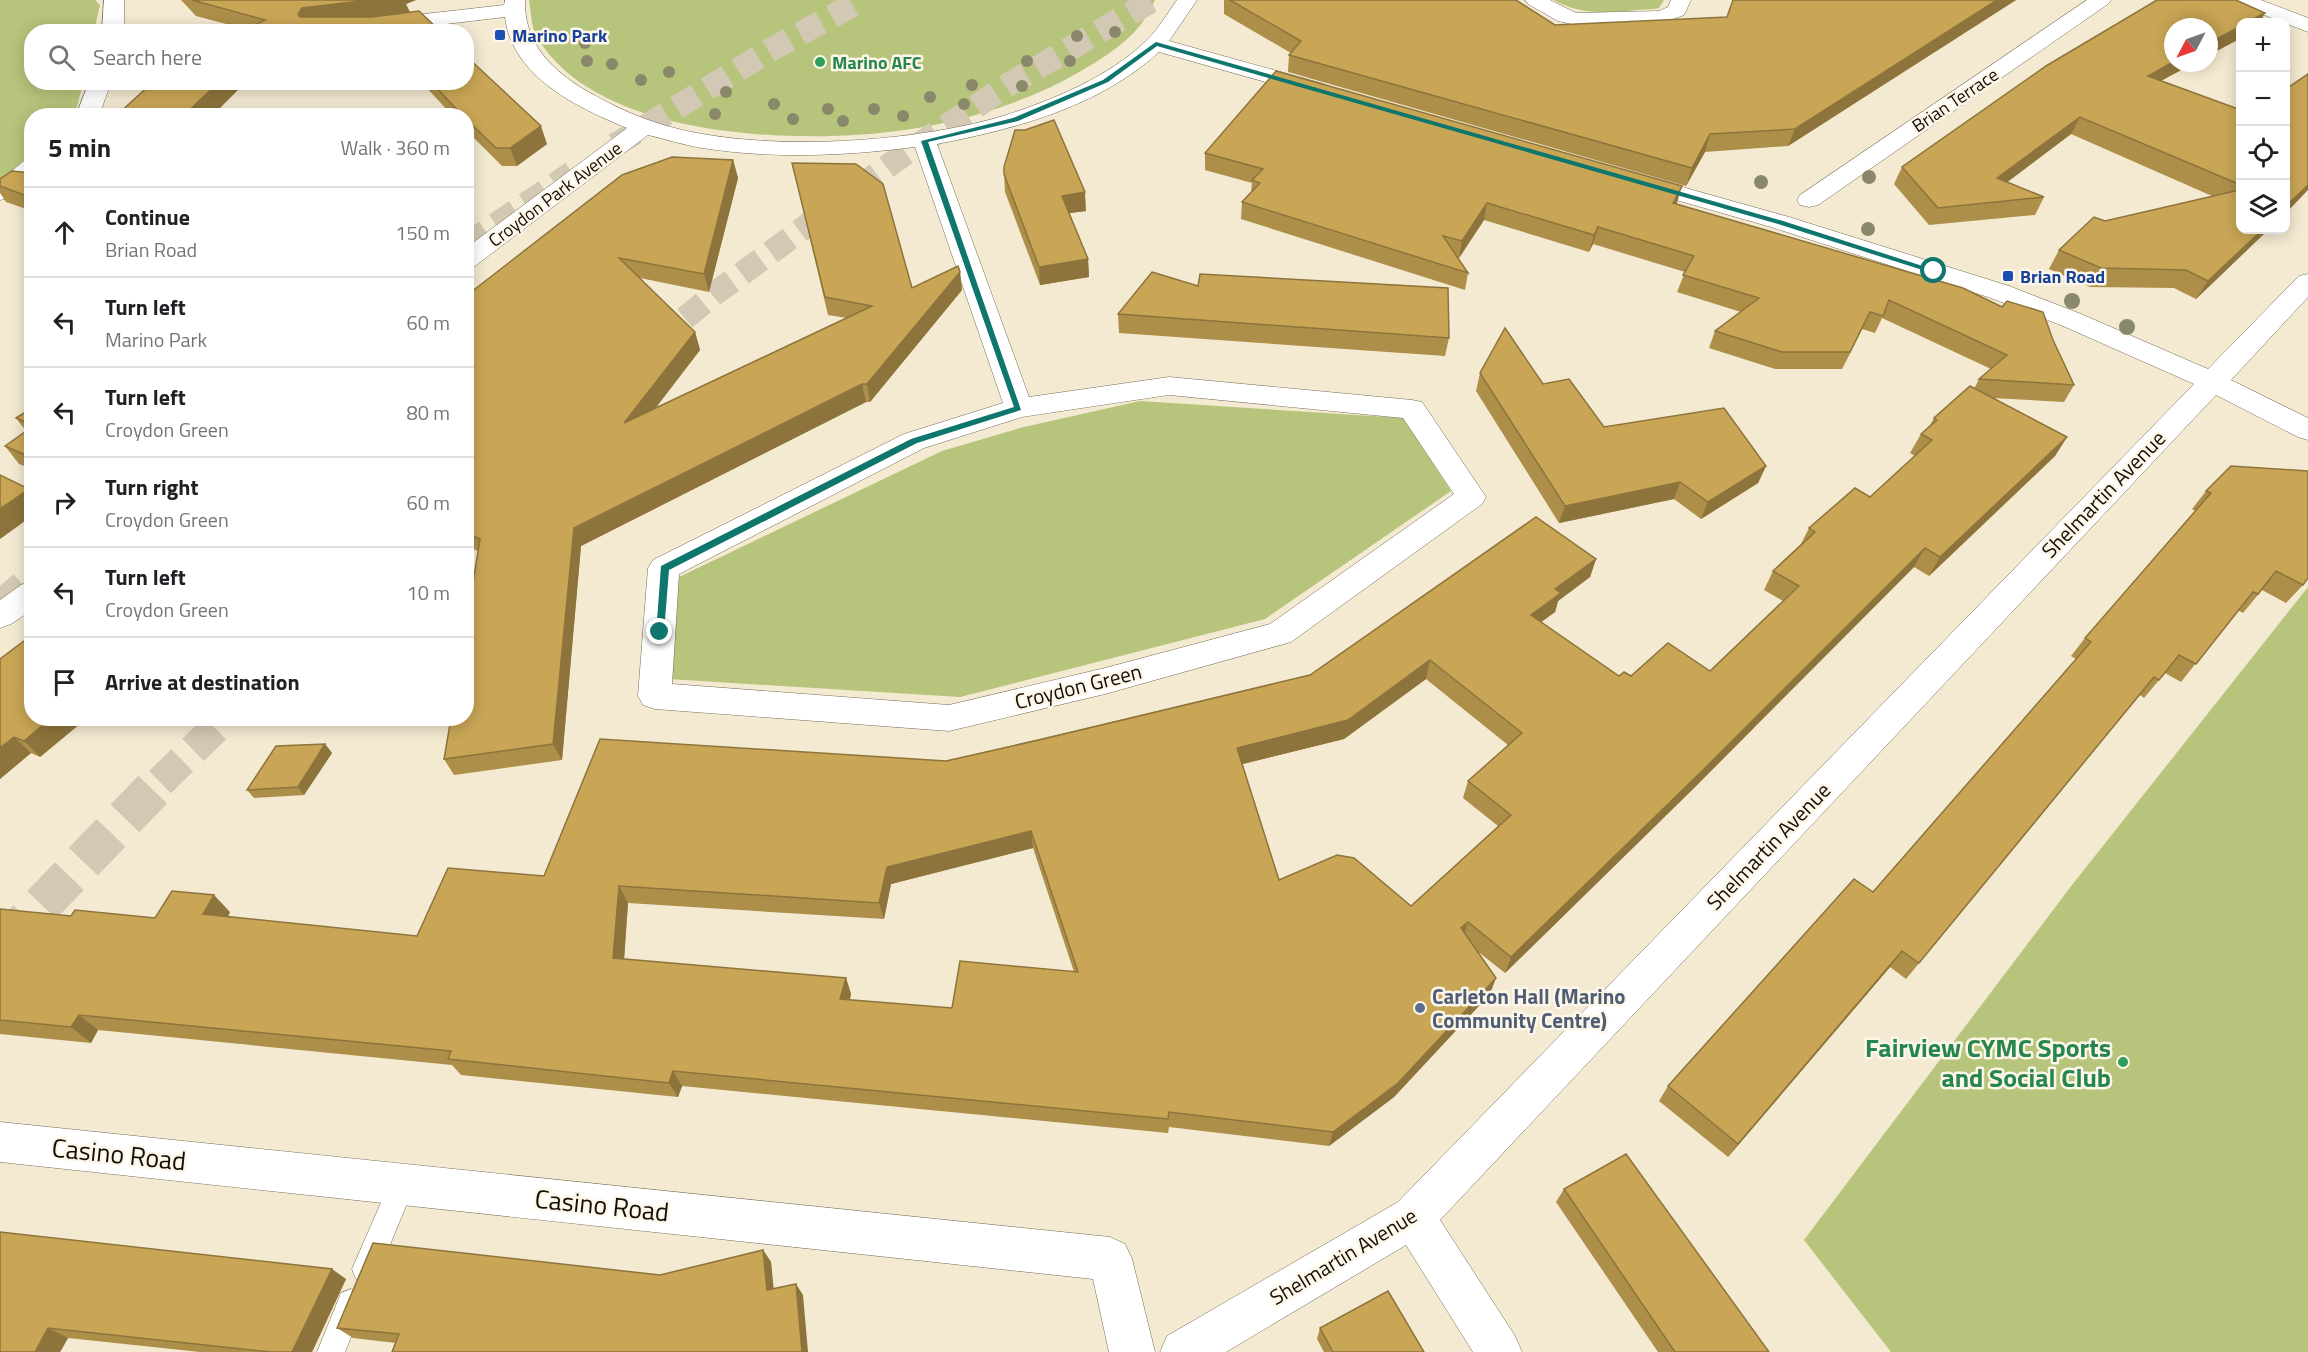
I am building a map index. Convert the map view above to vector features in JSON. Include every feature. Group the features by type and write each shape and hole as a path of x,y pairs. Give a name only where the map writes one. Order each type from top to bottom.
{"street":[{"path":"113,24 114,0"},
{"path":"376,24 514,5 517,32 537,66 576,97 643,127 709,142 816,150 889,146 924,141 1015,120 1105,81 1156,44 1187,0"},
{"path":"1535,0 1564,17 1575,20 1662,17 1677,11 1681,0"},
{"name":"Brian Terrace","path":"1809,200 2101,0"},
{"path":"2243,0 2308,26"},
{"path":"1156,44 1333,94"},
{"path":"90,108 97,90"},
{"name":"Croydon Park Avenue","path":"474,255 643,127"},
{"path":"924,141 1018,408"},
{"path":"0,193 24,173"},
{"path":"1609,173 1780,222 2000,292 2072,320 2211,381 2308,430"},
{"name":"Shelmartin Avenue","path":"1183,1352 1413,1217 2308,282"},
{"name":"Croydon Green","path":"1169,386 1412,408 1471,497 1280,633 1105,681 949,717 655,696 664,568 914,441 1018,408 1169,386"},
{"path":"0,616 24,599"},
{"name":"Casino Road","path":"0,1142 1110,1259 1132,1352"},
{"path":"1413,1217 1499,1352"}],"lane":[{"path":"331,1352 402,1184"}],"green space":[{"path":"0,0 95,0 100,5 96,24 24,24 24,90 81,90 77,108 24,108 24,160 0,182"},
{"path":"529,0 1155,0 1138,28 1115,49 1061,82 1018,101 974,116 905,130 862,135 812,136 758,134 703,128 651,115 604,96 564,70 536,35"},
{"path":"1554,0 1664,0 1659,8 1602,12 1565,6"},
{"path":"1140,401 1403,418 1451,491 1265,619 960,697 669,679 679,577 942,451 1024,427"},
{"name":"Fairview CYMC Sports and Social Club","path":"2308,587 2308,1352 1891,1352 1804,1240 2072,885"}],"building":[{"path":"192,0 369,0 302,8 298,14 300,17 372,17 419,11 433,24 257,24 265,20"},
{"path":"1230,0 1516,0 1555,25 1727,17 1733,0 1997,0 1795,129 1710,134 1692,168 1289,55 1301,41"},
{"path":"2157,0 2236,0 2265,13 2255,18 2236,18 2236,29 2218,38 2218,18 2164,18 2164,67 2148,76 2236,108 2236,183 2080,117 1997,178 2044,197 1938,208 1902,167 2046,66"},
{"path":"474,63 541,126 510,148 496,148 474,127 474,108 455,108 439,90 474,90"},
{"path":"1276,71 1682,186 1673,203 1963,288 2002,307 2007,301 2043,312 2074,385 1979,379 2007,355 1889,300 1883,316 1870,312 1850,352 1782,352 1715,331 1759,298 1683,275 1694,256 1598,227 1594,235 1487,203 1462,241 1443,236 1468,273 1242,202 1260,183 1252,180 1263,169 1205,153"},
{"path":"2308,74 2308,185 2290,202 2290,126 2290,86"},
{"path":"144,90 211,90 191,108 125,108"},
{"path":"1054,120 1085,192 1062,196 1088,259 1039,267 1004,174 1004,167 1015,130 1025,130"},
{"path":"672,157 733,160 704,274 619,258 695,332 624,423 872,306 825,297 792,163 856,164 883,184 912,288 958,266 960,272 867,384 862,384 574,528 553,744 444,759 450,726 474,726 474,576 480,539 474,536 474,290 622,175"},
{"path":"12,171 24,172 24,195 0,186 0,179"},
{"path":"2235,191 2236,234 2258,234 2208,281 2186,270 2101,268 2059,250 2094,217 2105,221"},
{"path":"1152,272 1198,286 1200,274 1448,288 1449,338 1118,314"},
{"path":"1505,328 1543,384 1569,379 1604,427 1724,408 1766,466 1708,502 1680,482 1565,506 1480,373"},
{"path":"1970,386 2067,437 1940,557 1925,548 1702,771 1511,957 1468,922 1461,928 1496,978 1398,1083 1333,1132 1169,1112 1168,1119 673,1071 669,1083 448,1059 451,1051 79,1015 71,1027 0,1020 0,909 71,916 75,910 155,918 172,891 214,895 203,914 417,936 448,868 544,876 600,739 946,761 1043,739 1310,675 1536,517 1596,559 1555,589 1561,593 1531,615 1619,676 1624,672 1631,676 1668,643 1710,671 1799,586 1773,571 1815,532 1809,528 1855,488 1870,497 1932,440 1921,434 1937,420 1934,418","holes":["1430,660 1522,733 1468,781 1511,815 1411,906 1354,858 1337,855 1279,880 1237,748 1348,720","1031,831 1078,972 960,961 952,1008 840,999 846,978 613,958 619,886 879,903 887,867"]},
{"path":"24,413 24,422 16,418"},
{"path":"24,433 24,454 5,446"},
{"path":"2231,466 2308,471 2308,578 2303,585 2276,571 2258,594 2253,592 2196,664 2179,655 2159,680 2154,677 1919,963 1902,951 1738,1144 1668,1086 1854,879 1873,892 2091,642 2085,638 2211,493 2206,491"},
{"path":"0,475 24,487 24,492 0,509"},
{"path":"24,641 24,726 42,726 24,741 14,737 0,748 0,659"},
{"path":"325,744 298,787 247,790 276,746"},
{"path":"1626,1154 1769,1352 1675,1352 1564,1189"},
{"path":"0,1232 332,1269 292,1352 271,1352 48,1328 35,1352 0,1352"},
{"path":"373,1243 660,1275 763,1250 767,1290 796,1284 802,1352 392,1352 399,1334 337,1328"},
{"path":"1388,1291 1424,1352 1333,1352 1320,1328"}],"tunnel":[{"path":"615,145 772,49 862,0"},
{"path":"657,341 717,292 903,155 1011,83 1153,0"},
{"path":"474,240 572,173"},
{"path":"649,348 659,340"},
{"path":"0,606 24,586"},
{"path":"161,781 218,726"},
{"path":"0,948 161,781"}],"place":[{"name":"Marino Park","path":"500,35"},
{"name":"Marino AFC","path":"820,62"},
{"name":"Brian Road","path":"2008,276"},
{"name":"Carleton Hall (Marino Community Centre)","path":"1420,1008"},
{"name":"Fairview CYMC Sports and Social Club","path":"2123,1062"}],"route":[{"path":"660,632 664,568 914,441 1018,408 924,141 1015,120 1105,81 1156,44 1780,222 1934,271"}]}
